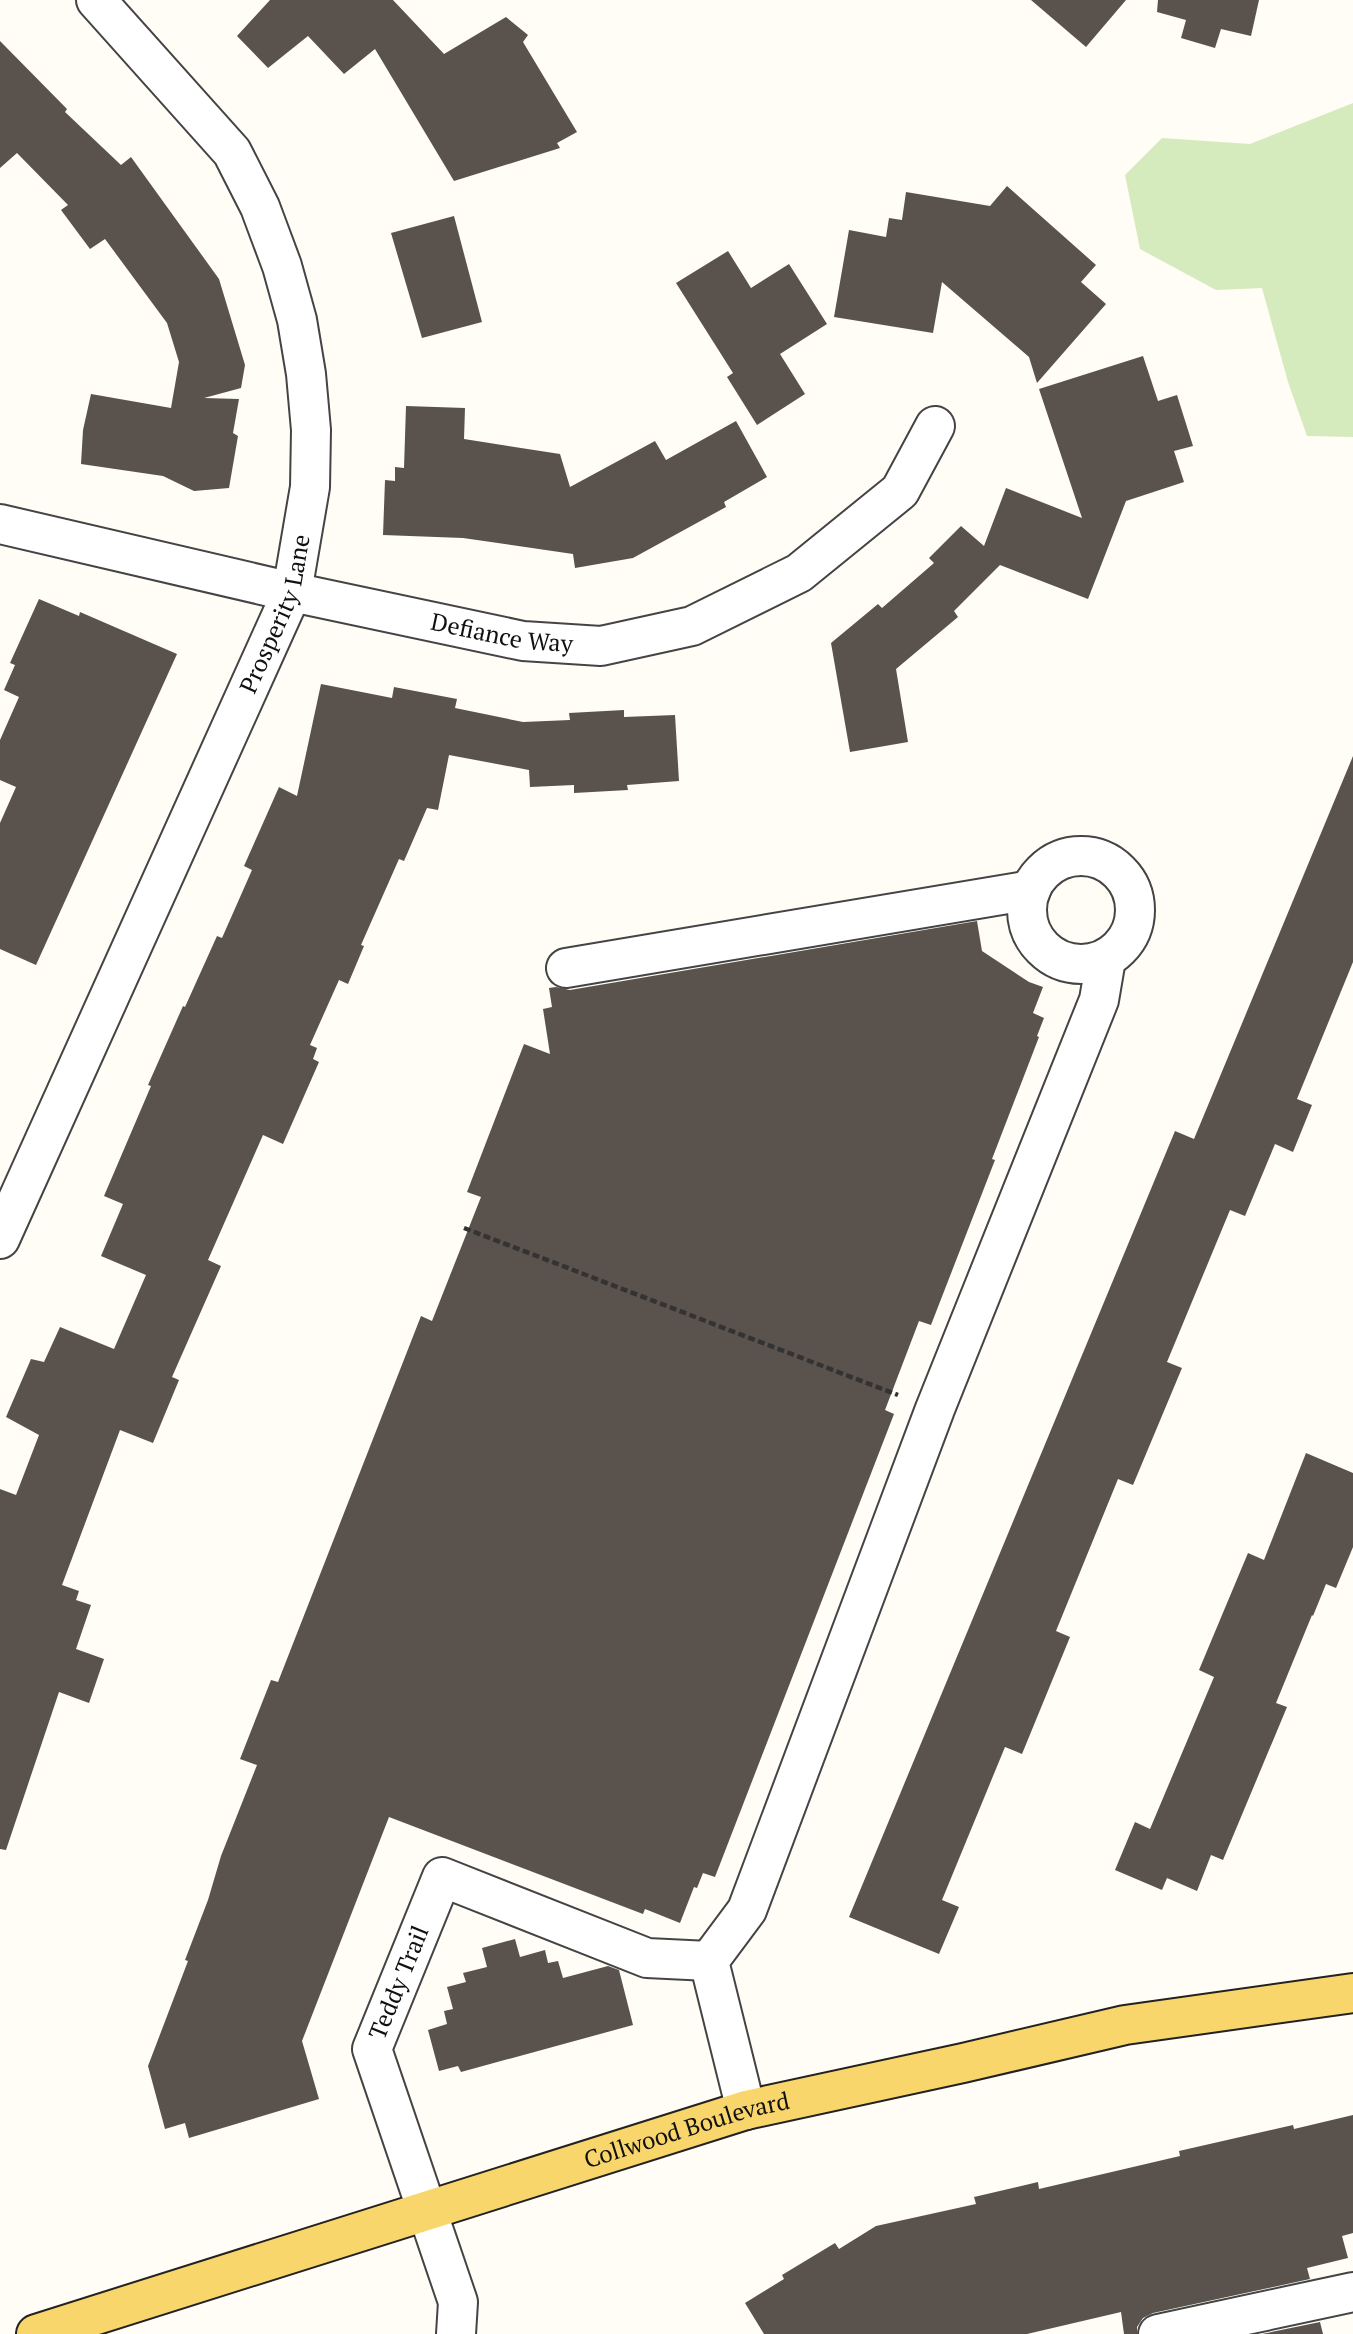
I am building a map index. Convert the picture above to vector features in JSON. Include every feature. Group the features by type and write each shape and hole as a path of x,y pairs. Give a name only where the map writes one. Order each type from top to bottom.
{"main road":[{"name":"Collwood Boulevard","path":"36,2334 746,2110 1125,2025 1353,1993"}],"street":[{"name":"Prosperity Lane","path":"0,1239 292,592 310,487 311,430 299,333 282,266 260,207 232,152 96,0"},
{"name":"Defiance Way","path":"0,524 292,592 523,641 601,646 692,626 799,572 900,491 935,426"},
{"path":"1087,856 1104,861 1118,870 1129,884 1135,901 1135,918 1129,934 1119,948 1106,959 1088,964 1069,963 1052,956 1038,943 1030,926 1027,908 1031,890 1040,875 1054,864 1087,856"},
{"path":"566,968 1031,890"},
{"path":"746,2110 709,1961 747,1910 935,1409 1099,999 1106,959"},
{"name":"Teddy Trail","path":"456,2334 458,2302 372,2049 442,1877 647,1958 709,1961"},
{"path":"1158,2334 1353,2292"}],"path":[{"path":"464,1227 935,1409"}],"green space":[{"path":"1353,103 1353,437 1307,436 1288,382 1262,288 1216,290 1140,249 1125,175 1162,138 1250,144"}],"building":[{"path":"270,0 393,0 444,54 506,17 528,35 523,42 577,132 557,143 560,148 454,181 375,49 344,74 308,36 268,68 237,36"},
{"path":"1031,0 1126,0 1086,47"},
{"path":"1158,0 1259,0 1251,36 1221,29 1215,48 1181,38 1186,20 1157,12"},
{"path":"0,41 67,109 65,112 121,165 131,157 219,279 245,365 241,388 204,398 239,399 233,433 238,436 229,488 194,491 163,476 81,464 83,430 91,394 171,408 179,362 167,323 105,239 90,249 61,210 68,205 17,153 0,168"},
{"path":"1007,186 1096,265 1081,282 1106,304 1037,383 1029,357 942,282 933,333 834,317 849,230 886,237 889,218 902,220 906,192 990,206"},
{"path":"454,216 482,322 422,338 391,233"},
{"path":"728,251 751,288 789,264 827,324 780,354 805,394 757,425 727,377 733,373 676,283"},
{"path":"1143,356 1158,401 1177,395 1193,446 1174,451 1184,482 1126,501 1088,599 1000,565 954,611 958,617 896,669 908,742 850,752 831,643 878,604 882,608 934,563 929,558 961,526 984,546 1006,488 1082,518 1039,389"},
{"path":"406,406 465,408 464,439 560,454 570,487 655,441 666,460 736,421 767,477 724,502 726,507 633,558 575,568 573,554 463,538 383,535 385,480 395,481 395,467 404,468"},
{"path":"39,599 79,616 80,612 177,654 36,965 0,949 0,823 16,787 0,780 0,740 19,697 4,690 15,665 10,663"},
{"path":"321,684 392,698 394,687 457,699 455,708 523,722 570,720 569,713 624,710 624,717 675,715 679,781 627,785 628,790 574,793 574,785 530,787 529,770 449,755 438,810 427,808 404,861 399,859 361,945 364,946 348,984 339,980 310,1045 317,1048 313,1059 319,1062 283,1144 263,1135 208,1260 221,1266 172,1377 179,1380 153,1443 120,1430 62,1585 79,1591 76,1600 91,1605 76,1649 104,1659 89,1703 59,1692 6,1850 0,1849 0,1489 16,1495 39,1435 6,1417 31,1359 44,1362 60,1327 114,1349 146,1275 101,1256 123,1204 104,1196 183,1006 185,1007 217,936 222,938 252,870 244,866 279,787 297,796"},
{"path":"1353,756 1353,962 1297,1099 1312,1105 1293,1152 1275,1144 1245,1216 1230,1210 1167,1362 1182,1368 1133,1485 1118,1479 1056,1631 1070,1637 1022,1754 1005,1747 942,1900 959,1907 939,1954 849,1917 1175,1131 1194,1139"},
{"path":"977,921 982,951 1029,982 1043,987 1033,1013 1044,1018 1037,1036 1039,1037 931,1325 919,1321 885,1410 894,1414 715,1877 703,1873 697,1888 694,1887 680,1923 645,1909 643,1914 389,1817 302,2041 319,2099 189,2138 185,2123 165,2129 148,2066 188,1961 185,1960 208,1900 221,1856 257,1765 240,1759 271,1680 278,1682 421,1316 432,1321 481,1197 467,1192 524,1044 550,1054 543,1009 552,1007 549,988 570,990"},
{"path":"1306,1453 1353,1473 1353,1547 1336,1588 1326,1584 1312,1615 1276,1703 1287,1707 1223,1860 1211,1855 1197,1891 1167,1878 1162,1890 1115,1870 1135,1822 1150,1829 1214,1677 1199,1670 1248,1553 1264,1560"},
{"path":"515,1939 520,1957 545,1950 548,1963 558,1961 563,1978 608,1966 619,1970 633,2025 461,2072 458,2066 439,2071 428,2030 447,2024 444,2011 453,2009 447,1987 466,1982 463,1973 487,1967 482,1948"},
{"path":"1353,2115 1353,2233 1342,2236 1348,2258 1307,2268 1310,2279 1153,2313 1143,2318 1137,2327 1137,2334 1124,2334 1121,2312 1027,2334 764,2334 745,2303 784,2279 782,2275 835,2243 839,2249 876,2226 976,2204 974,2197 1038,2182 1039,2189 1180,2156 1179,2151 1293,2125 1294,2129"},
{"path":"1320,2322 1323,2334 1262,2334"}]}
